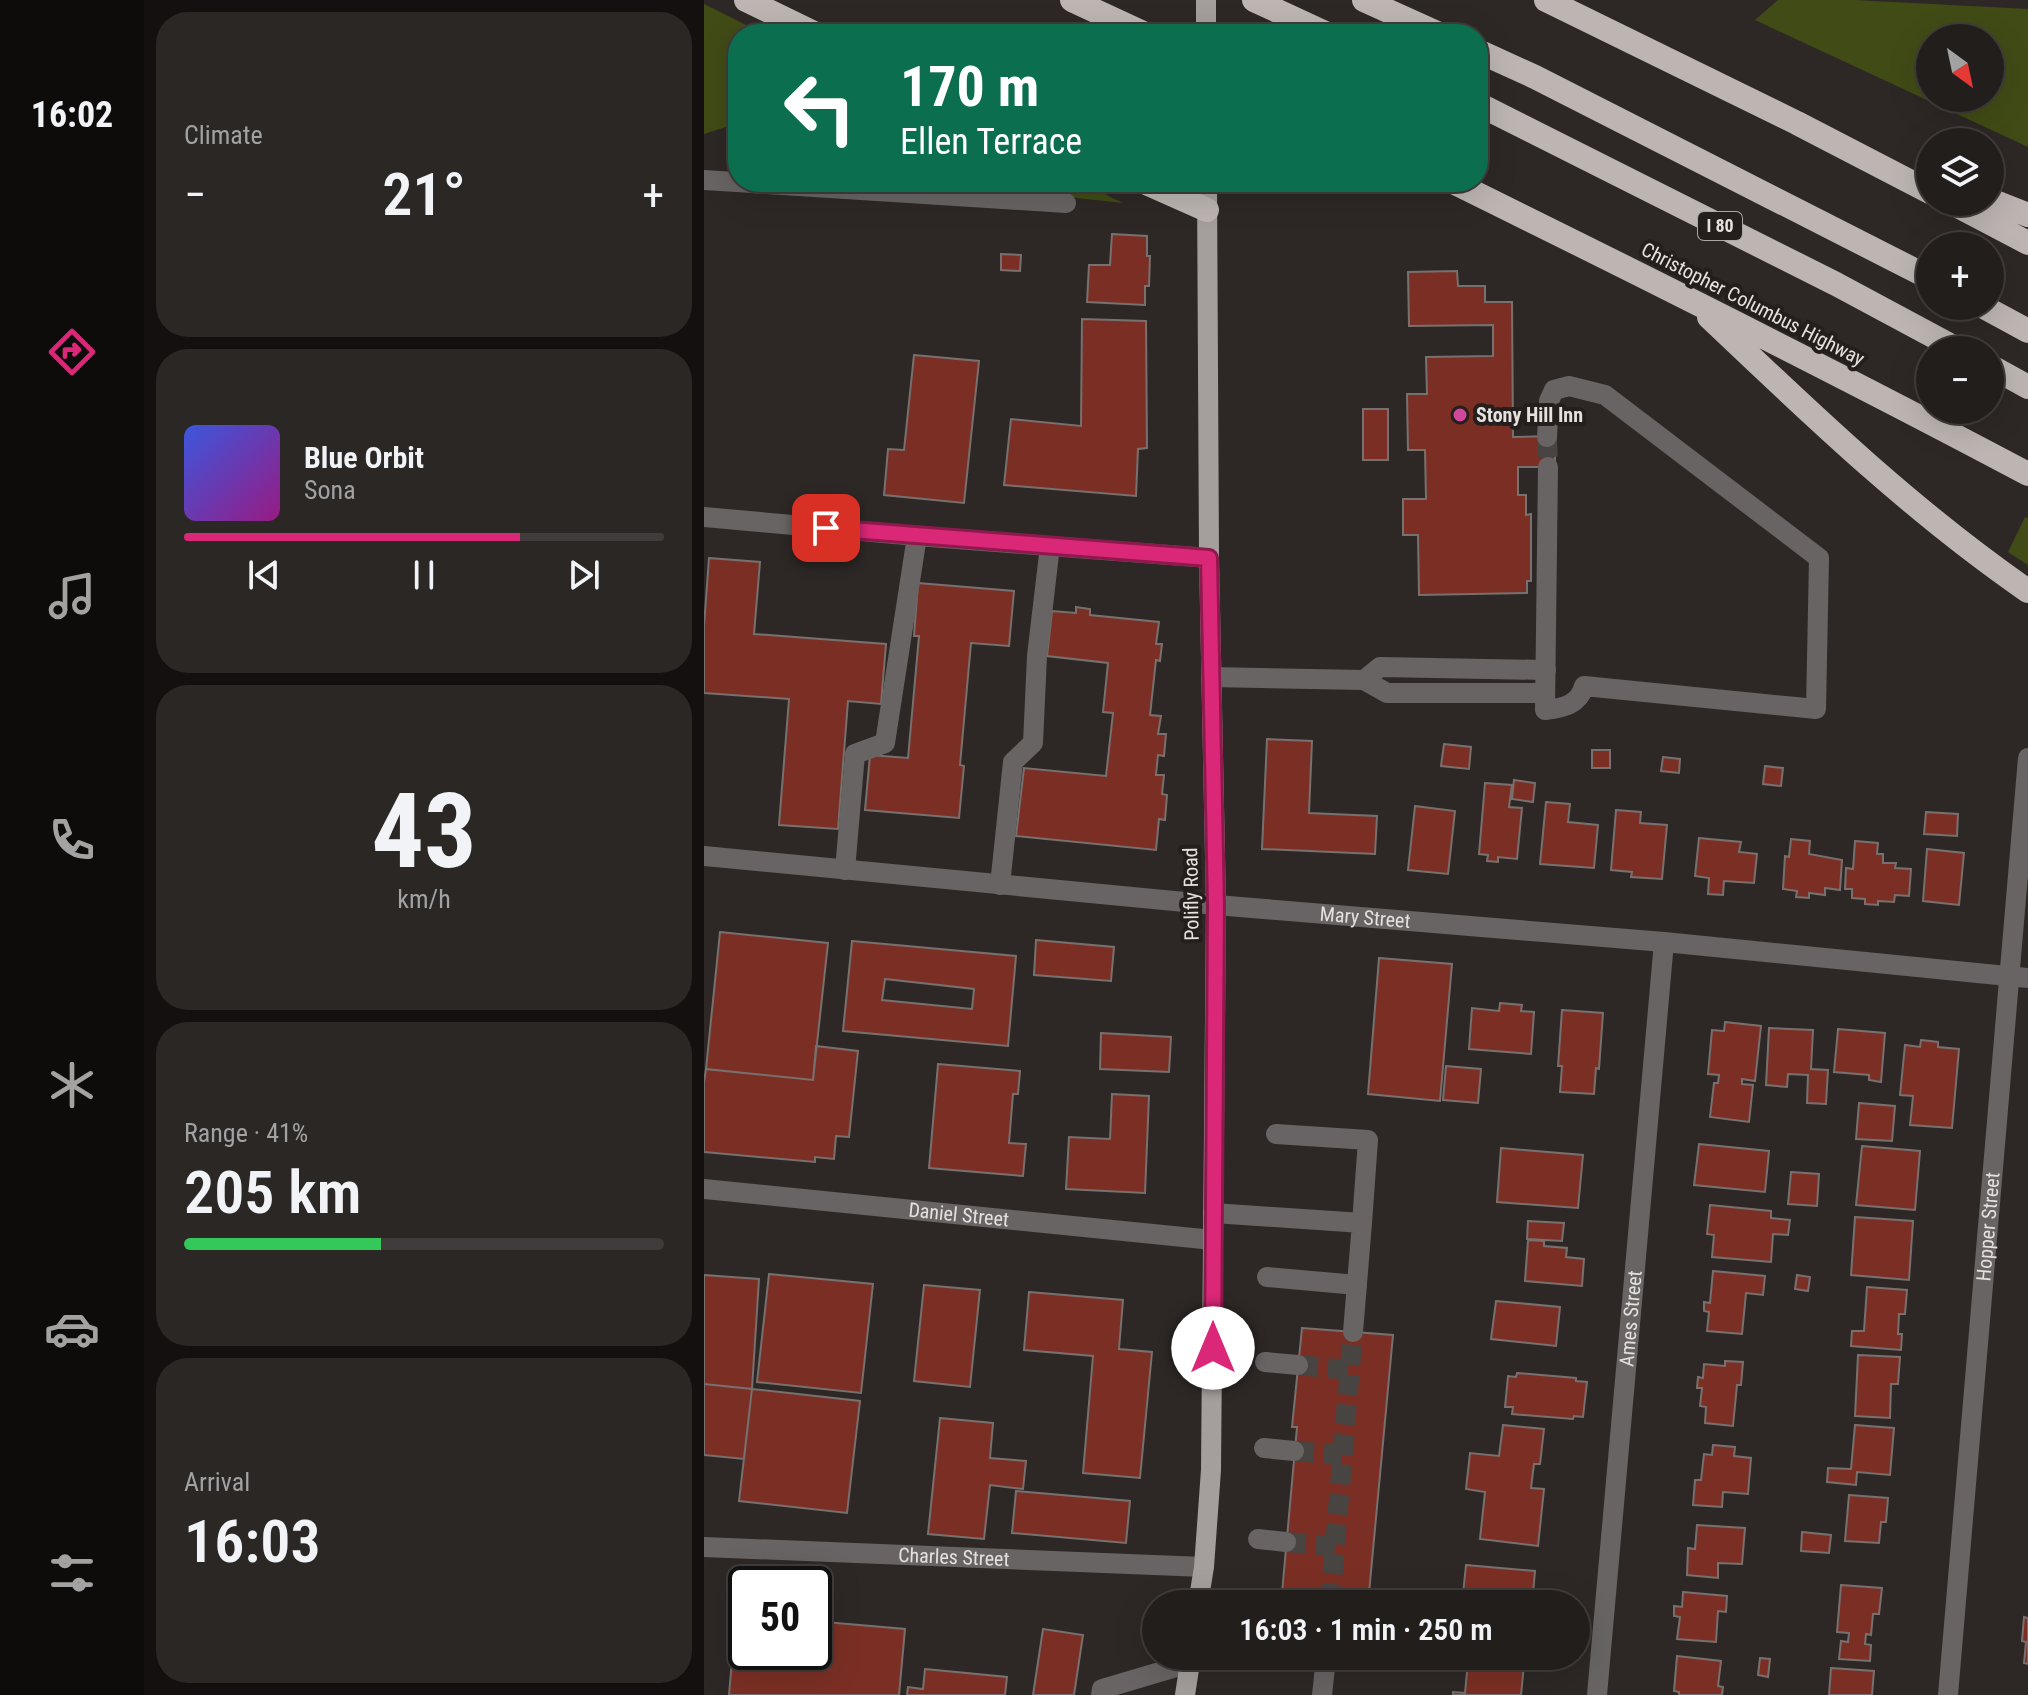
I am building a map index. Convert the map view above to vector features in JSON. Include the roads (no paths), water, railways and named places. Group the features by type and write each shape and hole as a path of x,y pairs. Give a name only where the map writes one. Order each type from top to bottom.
{"highway":[{"path":"746,0 795,24"},
{"path":"1072,0 1124,24"},
{"path":"1364,0 1417,24"},
{"path":"1546,0 1916,185"},
{"path":"1257,1 1306,24"},
{"name":"I 80","path":"1488,56 1916,271"},
{"name":"I 80","path":"1488,109 1933,336"},
{"path":"1797,123 1916,170"},
{"path":"1166,192 1207,210"},
{"name":"Christopher Columbus Highway","path":"1473,192 1870,390 2028,474"},
{"path":"2004,206 2028,215"},
{"path":"1977,216 2028,243"},
{"path":"1689,298 1849,449 1974,554 2028,591"},
{"path":"2004,318 2028,331"},
{"path":"2004,374 2028,387"}],"main road":[{"path":"1206,0 1206,24"},
{"name":"Polifly Road","path":"1200,1590 1211,1470 1216,905 1209,558 1207,192"},
{"path":"1185,1695 1189,1670"}],"street":[{"path":"704,180 728,182"},
{"path":"893,192 1066,203"},
{"path":"1547,437 1549,401 1554,390 1569,386 1605,395 1819,558 1816,709 1584,686 1580,698 1574,702 1545,710 1548,467"},
{"path":"704,517 1209,558"},
{"path":"845,870 855,754 885,743 917,536"},
{"path":"1000,885 1013,762 1033,743 1037,656 1050,546"},
{"path":"1364,680 1380,667 1546,670"},
{"path":"1211,677 1364,680 1387,693 1545,693"},
{"name":"Hopper Street","path":"1948,1695 2019,977 2028,758"},
{"name":"Mary Street","path":"704,856 2019,977"},
{"name":"Ames Street","path":"1597,1695 1664,942"},
{"path":"1276,1134 1368,1140 1353,1332"},
{"name":"Daniel Street","path":"704,1189 1213,1240"},
{"path":"1213,1213 1362,1223"},
{"path":"1267,1277 1357,1285"},
{"path":"1265,1362 1298,1365"},
{"path":"1264,1448 1294,1451"},
{"path":"1258,1539 1286,1542"},
{"name":"Charles Street","path":"704,1547 1204,1567"},
{"path":"1101,1695 1102,1689 1129,1688 1168,1670"},
{"path":"1322,1695 1325,1670"}],"tunnel":[{"path":"1547,437 1548,467"},
{"path":"1331,1590 1353,1332"},
{"path":"1298,1365 1349,1370"},
{"path":"1294,1451 1342,1455"},
{"path":"1286,1542 1335,1546"}],"place":[{"name":"Stony Hill Inn","path":"1460,415"}]}
